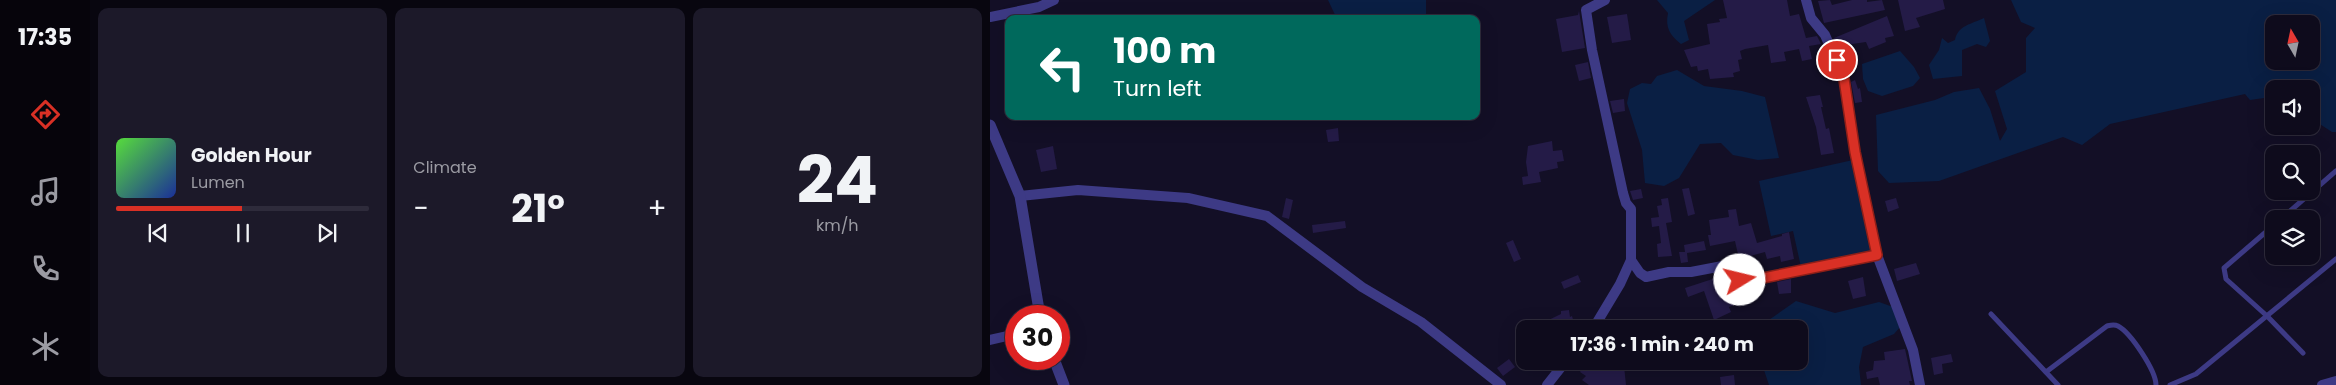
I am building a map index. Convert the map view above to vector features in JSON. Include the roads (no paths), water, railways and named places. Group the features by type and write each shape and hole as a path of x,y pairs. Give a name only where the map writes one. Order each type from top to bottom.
{"street":[{"path":"990,17 1040,7 1054,0"},
{"path":"1598,320 1620,284 1631,260 1631,209 1626,203 1623,193 1592,50 1586,10 1605,0"},
{"path":"1806,0 1811,18 1825,36 1844,79 1855,152 1877,255 1913,350 1920,385"},
{"path":"990,125 1020,196 1028,256 1038,305"},
{"path":"1020,196 1078,190 1188,198 1267,216 1362,287 1421,322 1501,385"},
{"path":"1631,260 1640,273 1646,276 1691,272 1733,264 1736,266 1740,280 1743,282 1877,255"},
{"path":"990,340 1005,337"},
{"path":"1058,370 1064,385"},
{"path":"1547,385 1559,370"},
{"path":"2322,385 2336,381"}],"lane":[{"path":"2291,210 2336,171"},
{"path":"2265,233 2224,268 2226,280 2267,316 2303,354"},
{"path":"2170,385 2196,374 2336,259"},
{"path":"1991,314 2058,385"},
{"path":"2046,372 2107,326 2113,324 2120,326 2150,366 2156,378 2156,385"}],"water":[{"path":"1328,0 1426,0 1426,15 1335,15"},
{"path":"1657,0 1715,0 1684,21 1689,40 1681,44 1669,31 1667,23 1668,13"},
{"path":"2011,0 2336,0 2336,132 2332,132 2320,124 2320,80 2265,80 2264,98 2250,100 2245,94 2110,124 2082,145 2063,137 1939,181 1889,183 1878,171 1876,115 1935,100 1954,92 1979,88 1990,109 2000,141 2007,129 1995,91 2026,72 2026,38 2035,28 2021,22"},
{"path":"1984,18 1990,41 1986,47 1977,44 1962,50 1962,76 1933,79 1929,65 1939,50 1942,38 1948,43 1955,40 1962,28"},
{"path":"1900,51 1914,67 1920,78 1913,86 1882,96 1868,91 1863,79 1862,64"},
{"path":"1677,70 1704,86 1742,91 1765,97 1779,158 1758,160 1733,155 1721,143 1700,144 1679,178 1664,186 1645,183 1642,150 1627,103 1630,89 1642,83 1651,84 1657,76"},
{"path":"1853,160 1873,251 1801,267 1793,231 1771,236 1759,181"},
{"path":"1796,301 1835,313 1879,302 1893,307 1901,326 1894,334 1863,347 1859,367 1861,385 1769,385 1764,370 1808,370 1808,320 1769,320"}]}
